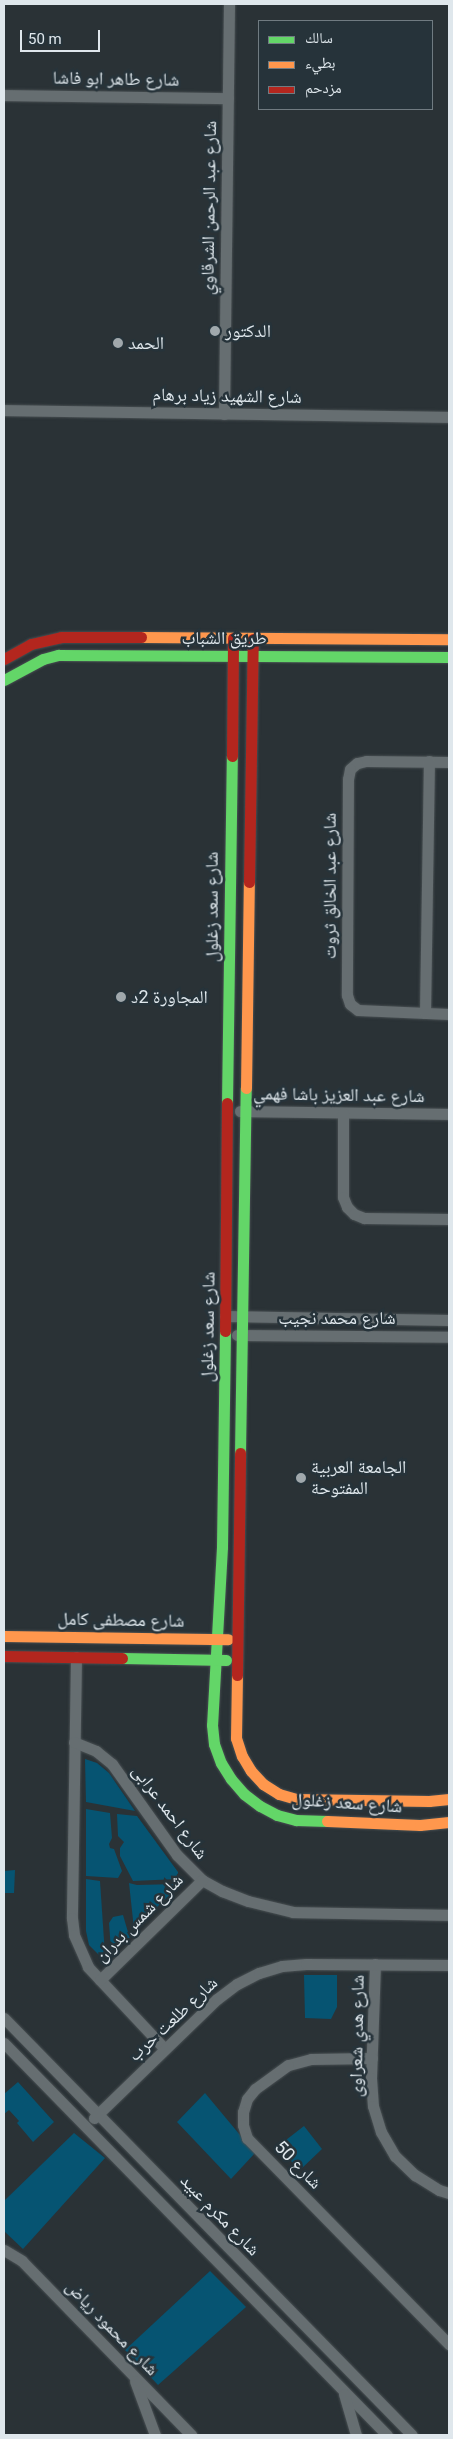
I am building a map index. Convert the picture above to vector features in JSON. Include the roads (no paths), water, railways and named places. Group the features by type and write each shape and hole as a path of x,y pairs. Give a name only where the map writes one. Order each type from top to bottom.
{"street":[{"name":"شارع عبد الرحمن الشرقاوي","path":"224,414 229,4"},
{"name":"شارع طاهر ابو فاشا","path":"4,95 228,98"},
{"name":"شارع الشهيد زياد برهام","path":"4,410 449,417"},
{"name":"طريق الشباب","path":"4,659 31,644 61,637 449,639"},
{"name":"شارع سعد زغلول","path":"233,638 225,1335 218,1639 212,1725 214,1744 221,1762 231,1779 244,1794 260,1806 277,1815 302,1820 420,1825 449,1822"},
{"name":"شارع سعد زغلول","path":"253,639 236,1738 242,1756 251,1771 263,1784 279,1794 305,1800 429,1802 449,1799"},
{"name":"طريق الشباب","path":"4,680 43,659 58,656 449,657"},
{"name":"شارع عبد الخالق ثروت","path":"449,762 366,760 357,763 350,770 348,779 347,996 350,1004 358,1010 449,1014"},
{"path":"425,1014 429,761"},
{"name":"شارع عبد العزيز باشا فهمي","path":"228,1111 449,1114"},
{"path":"343,1112 343,1197 346,1207 354,1214 364,1218 449,1219"},
{"name":"شارع محمد نجيب","path":"225,1316 449,1320"},
{"name":"شارع محمد نجيب","path":"225,1335 449,1337"},
{"name":"شارع مصطفى كامل","path":"4,1636 238,1639"},
{"path":"194,1659 197,1653 195,1638"},
{"path":"4,1656 237,1660"},
{"path":"76,1657 72,1918 80,1952 100,1980 165,2049"},
{"name":"شارع احمد عرابى","path":"74,1742 96,1751 112,1764 177,1855 202,1880 248,1901 293,1912 449,1915"},
{"name":"شارع شمس بدران","path":"100,1980 202,1880"},
{"name":"شارع طلعت حرب","path":"85,2126 217,1999 237,1984 258,1973 282,1966 306,1964 449,1965"},
{"name":"شارع هدي شعراوى","path":"376,1964 372,2058 373,2106 381,2132 395,2156 415,2175 439,2190 449,2193"},
{"name":"شارع مكرم عبيد","path":"4,2018 412,2435"},
{"name":"شارع مكرم عبيد","path":"4,2043 386,2435"},
{"name":"شارع 50","path":"372,2058 317,2058 288,2065 255,2089 247,2099 242,2112 243,2125 247,2138 449,2344"},
{"name":"شارع محمود رياض","path":"4,2250 22,2261 191,2435"},
{"path":"132,2374 146,2404 155,2435"},
{"path":"342,2390 356,2435"}],"place":[{"name":"الدكتور","path":"215,331"},
{"name":"الحمد","path":"118,343"},
{"name":"المجاورة 2د","path":"121,997"},
{"name":"الجامعة العربية المفتوحة","path":"301,1478"}]}
